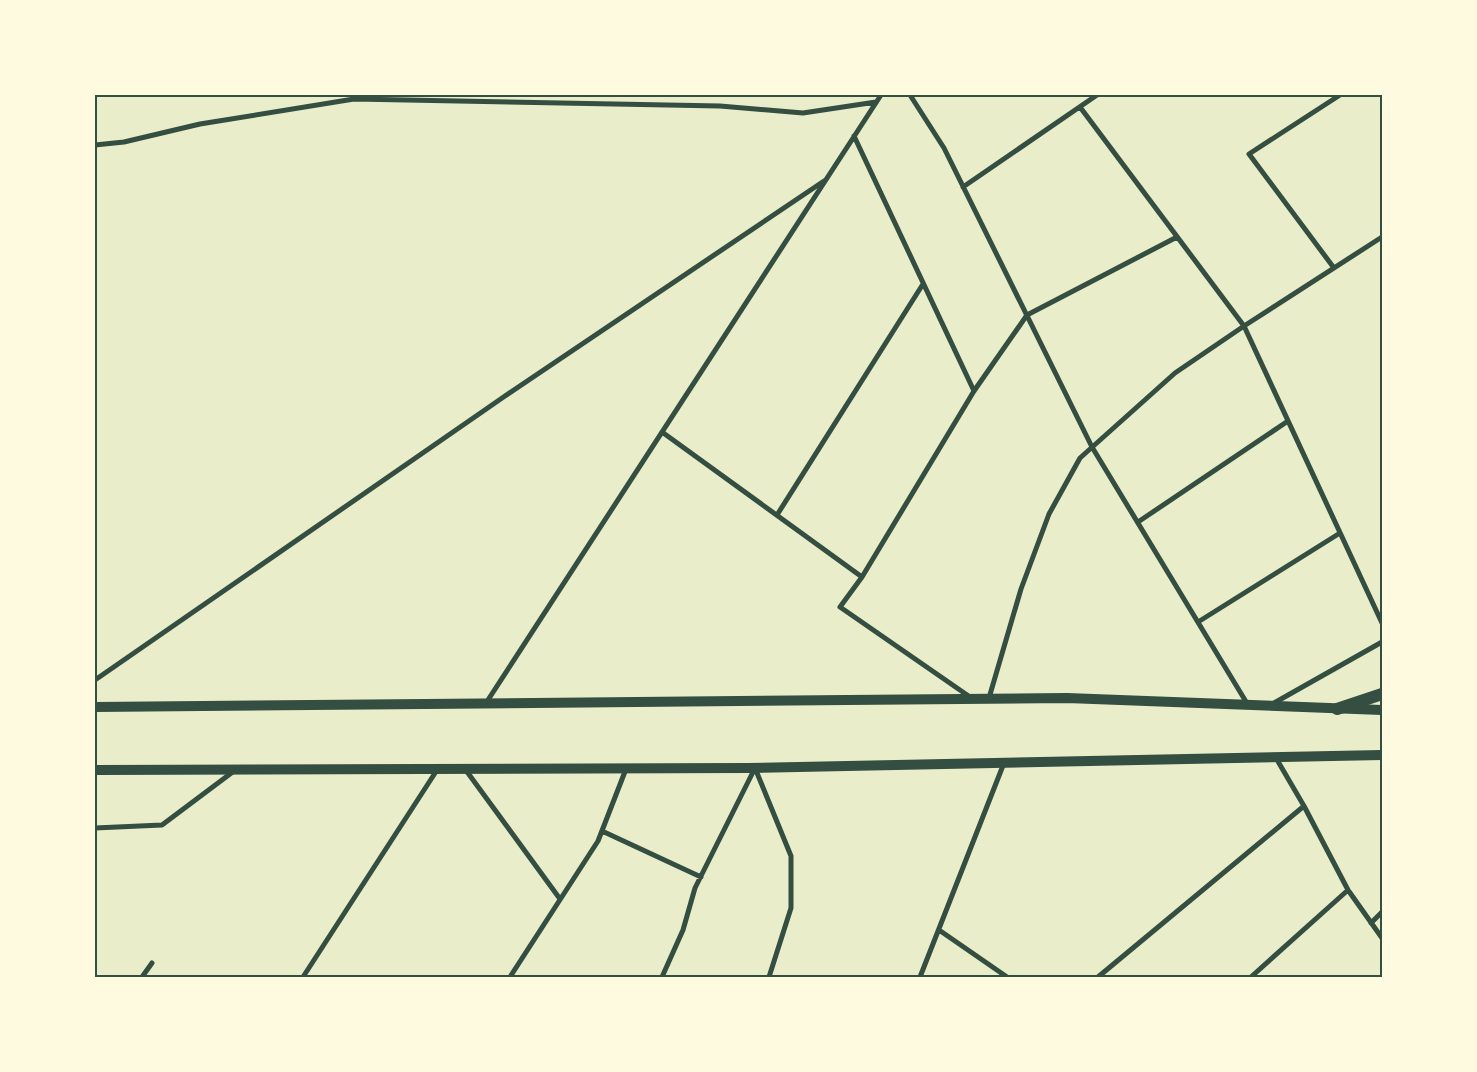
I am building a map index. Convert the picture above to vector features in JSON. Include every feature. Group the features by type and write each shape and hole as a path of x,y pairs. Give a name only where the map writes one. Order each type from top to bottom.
{"main road":[{"path":"1337,709 1382,694"},
{"path":"95,707 1067,698 1382,710"},
{"path":"95,770 755,768 1382,755"}],"street":[{"path":"486,703 881,95"},
{"path":"910,95 944,148 1092,447 1248,705"},
{"path":"963,187 1097,95"},
{"path":"1334,268 1249,154 1340,95"},
{"path":"95,145 124,142 200,124 354,99 422,98 720,106 802,113 876,102"},
{"path":"1080,107 1244,326 1382,623"},
{"path":"854,136 974,391"},
{"path":"95,680 506,396 824,181"},
{"path":"973,699 840,607 862,577 974,391 1027,315 1177,237"},
{"path":"989,699 1021,589 1049,514 1080,458 1175,373 1382,237"},
{"path":"777,515 923,284"},
{"path":"1138,522 1288,420"},
{"path":"662,432 862,577"},
{"path":"1198,622 1340,533"},
{"path":"1269,706 1382,642"},
{"path":"1276,757 1348,890 1382,938"},
{"path":"920,977 1004,763"},
{"path":"510,977 598,841 627,768"},
{"path":"662,977 683,930 695,888 755,768"},
{"path":"755,768 791,856 791,908 769,977"},
{"path":"95,828 162,825 235,769"},
{"path":"303,977 438,769"},
{"path":"465,769 560,899"},
{"path":"1098,977 1304,806"},
{"path":"602,831 701,877"},
{"path":"1251,977 1348,890"},
{"path":"1371,923 1382,912"},
{"path":"938,930 1007,977"},
{"path":"142,977 152,963"}]}
